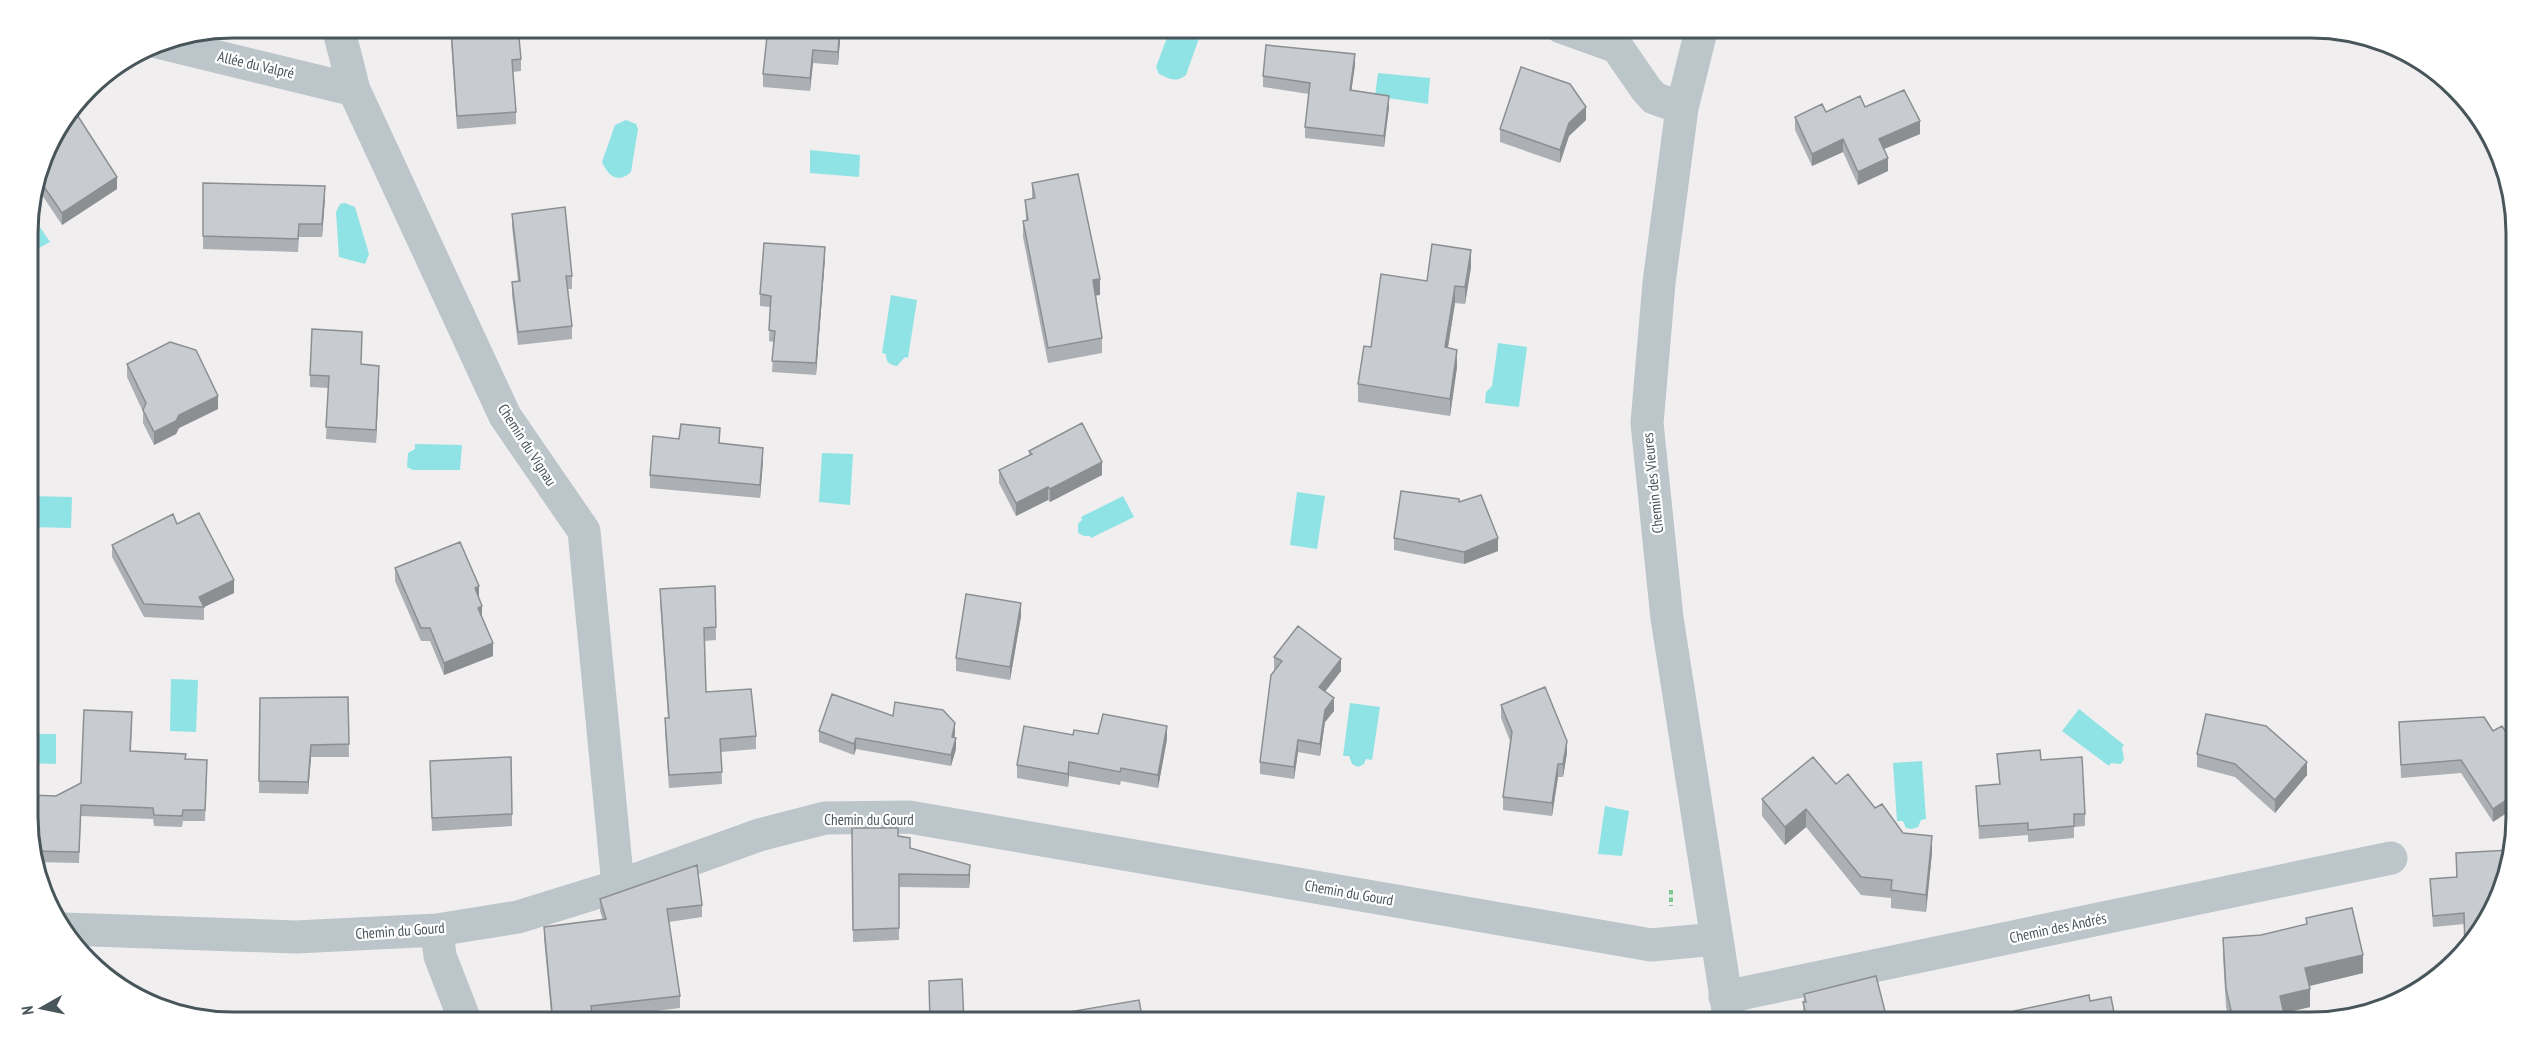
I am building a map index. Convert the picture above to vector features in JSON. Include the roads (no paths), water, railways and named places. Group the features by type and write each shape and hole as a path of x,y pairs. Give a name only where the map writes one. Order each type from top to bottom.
{"street":[{"name":"Chemin du Vignau","path":"341,38 354,90 505,416 584,531 618,886"},
{"path":"1592,38 1617,47 1654,98 1682,108"},
{"name":"Chemin des Vieures","path":"1699,38 1682,108 1659,283 1647,423 1667,618 1716,939"},
{"name":"Allée du Valpré","path":"175,46 354,90"},
{"name":"Chemin du Gourd","path":"73,929 296,937 437,930 518,917 618,886 759,835 825,818 909,817 1651,945 1716,939"},
{"name":"Chemin des Andrés","path":"1716,939 1728,1010 2391,858"},
{"path":"437,930 440,956 462,1012"}],"water":[{"path":"1167,38 1199,38 1186,75 1176,80 1170,79 1159,74 1156,67"},
{"path":"1378,73 1430,78 1428,104 1375,96"},
{"path":"626,120 636,124 638,129 631,172 618,178 607,171 602,162 615,125"},
{"path":"810,150 860,155 859,177 810,173"},
{"path":"345,203 355,207 369,254 365,264 339,257 336,212 340,204"},
{"path":"38,224 50,242 38,249"},
{"path":"891,295 917,300 908,358 905,357 897,366 888,363 886,354 882,353"},
{"path":"1498,343 1527,347 1519,407 1485,403 1486,392 1492,386"},
{"path":"415,444 462,445 460,470 413,470 407,467 408,453 415,449"},
{"path":"822,453 853,454 850,505 819,502"},
{"path":"1297,492 1325,496 1317,549 1290,545"},
{"path":"38,496 72,497 71,528 38,527"},
{"path":"1123,496 1134,517 1091,538 1078,533 1081,517"},
{"path":"171,679 198,680 196,732 170,731"},
{"path":"1350,703 1380,707 1372,760 1366,759 1364,764 1358,767 1352,764 1349,756 1343,756"},
{"path":"2079,709 2124,745 2122,748 2124,759 2121,764 2111,763 2109,766 2062,731"},
{"path":"38,734 56,734 56,764 38,763"},
{"path":"1922,761 1926,819 1921,820 1918,827 1906,828 1903,821 1897,821 1893,763"},
{"path":"1605,806 1629,811 1622,856 1598,854"}]}
